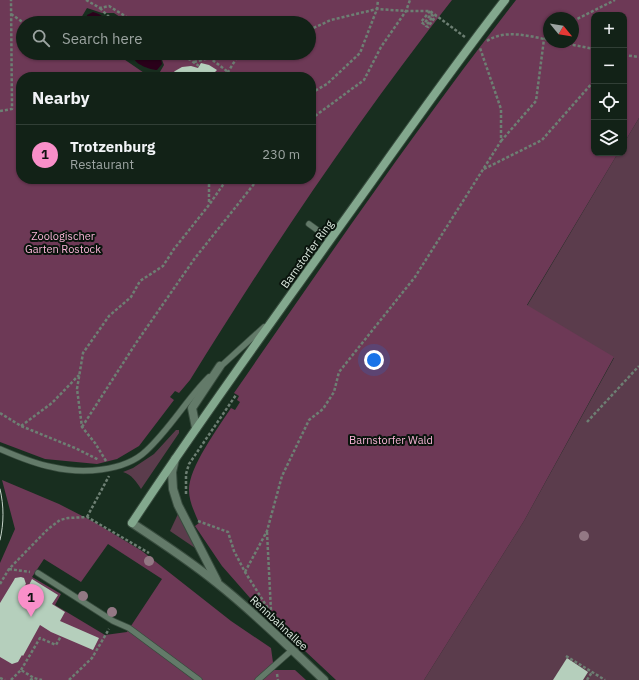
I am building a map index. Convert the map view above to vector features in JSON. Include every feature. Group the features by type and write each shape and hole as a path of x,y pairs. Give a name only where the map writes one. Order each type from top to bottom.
{"main road":[{"name":"Barnstorfer Ring","path":"132,523 175,457 472,42 505,0"}],"street":[{"path":"196,428 192,408 220,366"},
{"name":"Rennbahnallee","path":"175,457 172,472 173,489 176,499 218,583"},
{"name":"Rennbahnallee","path":"132,523 182,556 218,583 324,680"}],"lane":[{"path":"309,224 331,240"},
{"path":"0,450 52,467 72,470 111,469 128,463 145,452 172,423 198,388 220,366 272,321"},
{"path":"38,573 113,621 129,628 199,680"},
{"path":"258,680 292,650"}],"path":[{"path":"0,111 12,109 11,0"},
{"path":"86,0 100,8 108,16"},
{"path":"316,90 327,84 360,53 377,9 378,0"},
{"path":"316,116 364,80 381,47 406,11 410,0"},
{"path":"579,17 615,0"},
{"path":"100,8 109,6 125,15"},
{"path":"316,27 331,20 377,9 430,11 480,48 501,110 501,142"},
{"path":"430,11 421,22 424,24 431,14 433,16 426,26 428,27 436,16"},
{"path":"11,14 16,17"},
{"path":"480,48 494,36 509,34 543,39"},
{"path":"579,46 591,48"},
{"path":"245,572 267,531 282,476 310,420 324,409 334,392 339,372 415,277 501,142 536,101 543,47"},
{"path":"627,56 639,58"},
{"path":"191,60 199,66"},
{"path":"194,62 202,60"},
{"path":"213,60 228,72 235,60"},
{"path":"483,169 542,140 591,84"},
{"path":"209,184 209,205"},
{"path":"0,414 21,426 75,448 109,465 82,428 77,389 83,354 109,316 131,297 140,281 163,266 174,249 224,184"},
{"path":"82,428 136,343 195,258 254,184"},
{"path":"587,422 639,366"},
{"path":"21,426 52,403 80,375"},
{"path":"186,495 186,474 190,464 236,395"},
{"path":"88,516 111,469"},
{"path":"0,584 8,569 48,528 60,520 68,518 88,516 149,553"},
{"path":"195,519 228,532 234,551 245,572 271,613 287,627"},
{"path":"267,531 271,613"},
{"path":"8,569 38,573"},
{"path":"69,680 92,658 113,621"},
{"path":"11,680 21,670 40,638 56,645 61,636"},
{"path":"566,656 603,679"},
{"path":"21,670 34,678 41,679"},
{"path":"587,680 592,672"},
{"path":"0,678 5,680"},
{"path":"30,680 34,678"}],"shaded area":[{"path":"93,12 102,16 87,16"},
{"path":"135,60 161,60 162,64 157,70 145,67"},
{"path":"639,118 639,680 424,680 524,521 614,358 527,306 616,156 627,156 627,138"},
{"path":"176,430 179,430 179,433 141,489 134,479 123,472 133,468 154,454"},
{"path":"178,514 198,550 170,531"}],"green space":[{"name":"Zoologischer Garten Rostock","path":"0,0 452,0 382,92 316,186 283,234 190,380 179,393 175,391 170,397 174,400 139,446 117,459 97,464 45,459 0,442"},
{"name":"Barnstorfer Wald","path":"516,0 639,0 639,118 627,138 627,12 591,12 591,156 616,156 527,305 614,357 524,521 424,680 336,680 258,607 222,566 195,526 199,523 190,499 190,481 199,459 212,437 231,408 235,410 240,402 237,400 239,396 234,393 372,194 443,96"},
{"path":"2,480 59,504 94,522 142,551 231,621 271,648 274,670 295,670 306,680 0,680 0,563 15,529","holes":["108,544 162,579 127,632 105,635 55,605 61,594 32,577 44,559 81,582"]}],"building":[{"path":"201,63 209,65 217,70 215,72 174,72 182,67 191,66 198,68"},
{"path":"15,578 24,578 25,585 28,587 32,579 58,595 52,604 65,612 60,621 99,638 93,650 51,632 40,625 23,656 22,655 18,662 12,664 0,657 0,603"},
{"path":"567,658 588,672 583,680 553,680"}],"tram line":[{"path":"0,489 3,514 0,540"}],"place":[{"name":"Trotzenburg","path":"31,617"}]}
